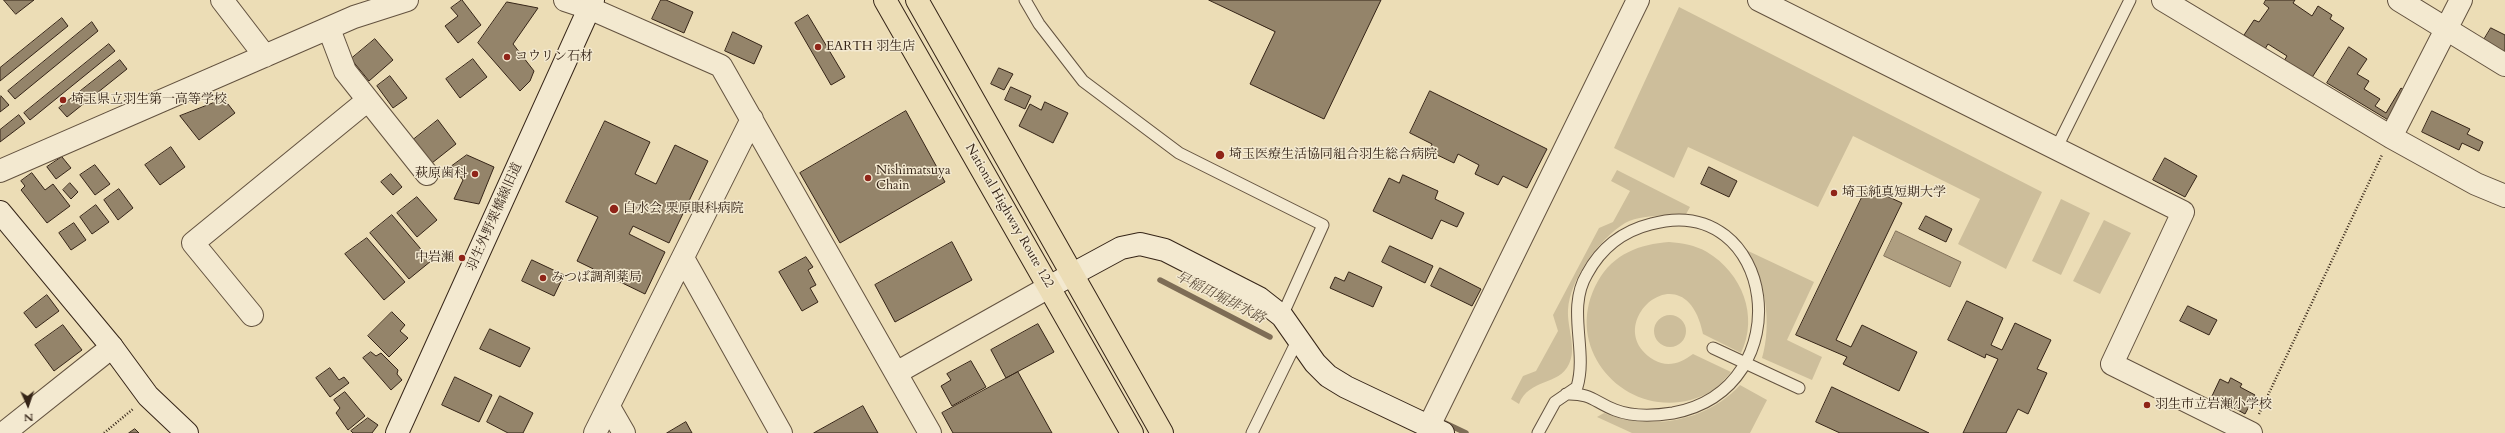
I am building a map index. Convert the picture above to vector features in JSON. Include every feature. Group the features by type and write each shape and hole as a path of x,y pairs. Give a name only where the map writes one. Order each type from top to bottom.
{"highway":[{"name":"National Highway Route 122","path":"885,0 1132,433"},
{"name":"National Highway Route 122","path":"917,0 1162,433"}],"street":[{"path":"222,0 265,56"},
{"path":"0,171 329,28 407,0"},
{"path":"565,0 591,4 721,66 930,433"},
{"path":"896,373 1121,248 1140,244 1165,250 1247,291 1282,316 1315,363 1328,376 1346,387 1436,430 1638,0"},
{"path":"1759,0 2183,212 2112,364 2250,433"},
{"path":"2163,0 2391,137 2476,184 2505,196"},
{"path":"2399,0 2505,66"},
{"path":"2391,137 2461,0"},
{"name":"羽生外野栗橋線旧道","path":"397,433 591,4"},
{"path":"329,28 345,71 427,174"},
{"path":"252,315 193,243 368,100"},
{"path":"596,433 752,119"},
{"path":"0,212 112,347 148,396 187,433"},
{"path":"683,258 781,433"},
{"path":"4,433 112,347"},
{"path":"608,407 624,433"}],"lane":[{"path":"1025,0 1039,24 1083,81 1095,91 1178,153 1323,226 1282,316"},
{"path":"2056,149 2130,0"},
{"path":"1538,433 1555,402 1566,394 1577,387 1579,379 1577,317 1578,293 1586,275 1612,242 1635,228 1658,222 1682,221 1705,225 1725,237 1748,263 1757,288 1760,306 1757,330 1751,352 1745,364 1725,389 1710,400 1673,413 1634,415 1614,410 1583,394 1566,394"},
{"path":"1252,433 1298,340"},
{"path":"1713,348 1799,388"}],"path":[{"path":"2250,433 2391,137"},
{"path":"104,433 148,396"}],"shaded area":[{"path":"1679,7 2042,192 2006,269 1958,244 1980,199 1853,136 1818,207 1688,147 1674,178 1614,148"},
{"path":"1617,170 1690,207 1685,216 1646,217 1631,220 1615,230 1605,239 1587,261 1574,286 1570,298 1568,317 1572,352 1569,364 1558,376 1530,390 1519,404 1511,399 1523,376 1536,371 1558,331 1553,315 1599,228 1613,222 1630,191 1611,181"},
{"path":"2061,199 2090,213 2061,275 2032,261"},
{"path":"2104,220 2131,233 2100,294 2073,281"},
{"path":"1896,231 1961,262 1950,287 1884,256"},
{"path":"1669,242 1688,245 1707,252 1730,271 1744,296 1748,325 1746,339 1741,353 1703,334 1693,308 1680,296 1665,295 1650,301 1640,314 1635,329 1639,346 1654,360 1664,364 1669,364 1684,360 1693,354 1731,372 1720,385 1712,391 1684,401 1657,402 1633,394 1612,380 1596,359 1588,335 1588,309 1598,281 1611,264 1619,257 1648,245"},
{"path":"1746,250 1814,282 1787,340 1822,357 1812,380 1762,358 1767,331 1765,302 1758,274 1753,261"},
{"path":"1667,315 1673,315 1682,319 1686,331 1682,343 1673,347 1667,347 1658,343 1654,334 1654,328 1658,319"},
{"path":"1740,385 1767,400 1750,433 1632,433 1597,417 1604,413 1640,421 1659,422 1677,420 1711,408 1726,398"}],"building":[{"path":"4,0 34,0 16,14"},
{"path":"462,0 481,25 458,43 445,26 458,16 451,8"},
{"path":"661,0 666,0 693,12 684,33 652,19"},
{"path":"1209,0 1381,0 1324,119 1250,84 1275,32"},
{"path":"2266,0 2295,0 2293,3 2312,16 2318,6 2332,15 2330,19 2344,28 2311,79 2284,61 2287,56 2268,44 2265,49 2244,35 2254,20 2259,22 2269,8 2264,4"},
{"name":"コウリン石材","path":"507,2 538,8 513,44 534,71 530,81 520,91 478,43"},
{"path":"808,15 845,77 831,85 795,23"},
{"path":"62,18 68,26 0,81 0,68"},
{"path":"92,22 98,31 15,99 8,91"},
{"path":"2491,28 2505,35 2505,56 2482,43"},
{"path":"733,32 762,46 754,64 725,51"},
{"path":"375,39 393,60 369,81 351,59"},
{"path":"109,44 115,51 30,120 24,113"},
{"path":"2349,47 2367,59 2357,74 2369,81 2364,89 2380,99 2375,106 2386,113 2401,88 2408,93 2390,121 2327,83"},
{"path":"473,59 487,77 460,98 446,79"},
{"path":"120,60 127,69 67,117 59,108"},
{"path":"999,68 1013,74 1004,90 991,84"},
{"path":"390,76 407,98 393,108 377,86"},
{"path":"1011,87 1031,96 1025,109 1005,100"},
{"path":"1430,91 1547,149 1527,188 1503,176 1498,185 1475,174 1479,165 1458,154 1454,163 1429,151 1432,144 1410,133"},
{"path":"1,96 9,105 0,112 0,97"},
{"path":"224,99 235,113 199,140 180,116"},
{"path":"1045,102 1068,113 1053,143 1019,126 1030,104 1041,110"},
{"path":"906,111 945,182 840,243 800,173"},
{"path":"2432,111 2470,129 2467,134 2483,142 2479,151 2462,143 2459,150 2422,132"},
{"path":"19,115 25,123 0,142 0,130"},
{"path":"438,120 456,144 432,163 413,140"},
{"path":"605,121 650,142 635,174 656,184 675,145 708,161 669,243 633,226 629,234 665,252 645,294 577,261 598,217 566,202"},
{"path":"171,147 185,167 160,185 145,165"},
{"name":"萩原歯科","path":"467,155 494,167 479,204 454,199 463,180 452,166"},
{"path":"62,157 71,168 56,179 47,167"},
{"path":"2165,158 2197,176 2185,197 2153,180"},
{"path":"95,165 110,184 95,195 80,175"},
{"path":"1709,167 1737,181 1729,197 1701,184"},
{"path":"32,173 45,190 53,184 70,206 47,223 21,190 25,186 21,181"},
{"path":"391,174 402,187 393,195 381,182"},
{"path":"1403,175 1438,191 1435,199 1464,213 1457,227 1441,220 1432,239 1373,211 1389,178 1399,183"},
{"path":"70,183 78,192 71,199 63,190"},
{"path":"1867,187 1902,203 1836,340 1851,347 1862,325 1917,352 1899,391 1843,364 1847,357 1796,335"},
{"path":"119,189 133,208 118,220 104,200"},
{"path":"417,197 437,220 417,237 397,213"},
{"path":"96,205 109,222 92,234 80,217"},
{"path":"392,215 431,261 409,279 370,233"},
{"path":"1926,216 1952,229 1946,242 1919,229"},
{"path":"74,223 86,240 71,250 59,233"},
{"path":"367,238 405,282 384,300 345,254"},
{"path":"952,242 972,280 895,322 875,285"},
{"path":"1390,246 1433,266 1425,283 1382,262"},
{"path":"806,257 813,267 808,270 816,285 810,288 818,302 802,311 779,272"},
{"name":"みつば調剤薬局","path":"532,260 564,275 554,296 522,281"},
{"path":"1440,268 1481,289 1472,306 1431,286"},
{"path":"1349,272 1382,287 1373,307 1330,288 1335,277 1344,281"},
{"path":"47,295 59,311 36,328 24,313"},
{"path":"1967,301 2003,318 1991,345 2002,350 2015,323 2051,340 2037,369 2047,373 2028,414 2018,409 2006,433 1963,433 1998,359 1986,354 1985,358 1948,340"},
{"path":"2188,306 2217,320 2209,335 2180,321"},
{"path":"392,312 405,325 400,331 408,338 389,357 368,336"},
{"path":"1038,324 1054,352 1006,378 991,350"},
{"path":"63,325 82,350 54,371 35,345"},
{"path":"490,329 530,348 520,367 480,349"},
{"path":"371,352 376,356 381,353 398,370 397,374 402,380 391,390 363,358"},
{"path":"971,361 986,387 952,406 941,386 951,380 947,374"},
{"path":"330,368 339,380 344,377 349,383 330,397 316,378"},
{"path":"1018,372 1052,433 953,433 942,413"},
{"path":"455,377 492,395 479,422 442,405"},
{"path":"2231,378 2242,384 2240,387 2255,395 2245,414 2212,396 2220,379 2228,383"},
{"path":"1832,387 1929,433 1840,433 1816,422"},
{"path":"345,392 365,416 348,430 336,413 340,408 334,400"},
{"path":"500,396 533,413 523,433 508,433 487,422"},
{"path":"863,406 878,433 814,433"},
{"path":"368,418 378,425 372,433 353,433 351,431"},
{"path":"686,422 692,433 667,433"},
{"path":"135,429 139,433 129,433"}],"waterway":[{"name":"早稲田堀排水路","path":"1160,280 1270,337"},
{"name":"早稲田堀排水路","path":"1445,423 1466,433"}],"place":[{"name":"EARTH 羽生店","path":"818,47"},
{"name":"コウリン石材","path":"507,57"},
{"name":"埼玉県立羽生第一高等学校","path":"63,100"},
{"name":"埼玉医療生活協同組合羽生総合病院","path":"1220,155"},
{"name":"萩原歯科","path":"475,174"},
{"name":"Nishimatsuya Chain","path":"868,178"},
{"name":"埼玉純真短期大学","path":"1834,193"},
{"name":"白水会 栗原眼科病院","path":"614,209"},
{"name":"中岩瀬","path":"462,258"},
{"name":"みつば調剤薬局","path":"543,278"},
{"name":"羽生市立岩瀬小学校","path":"2147,405"}]}
